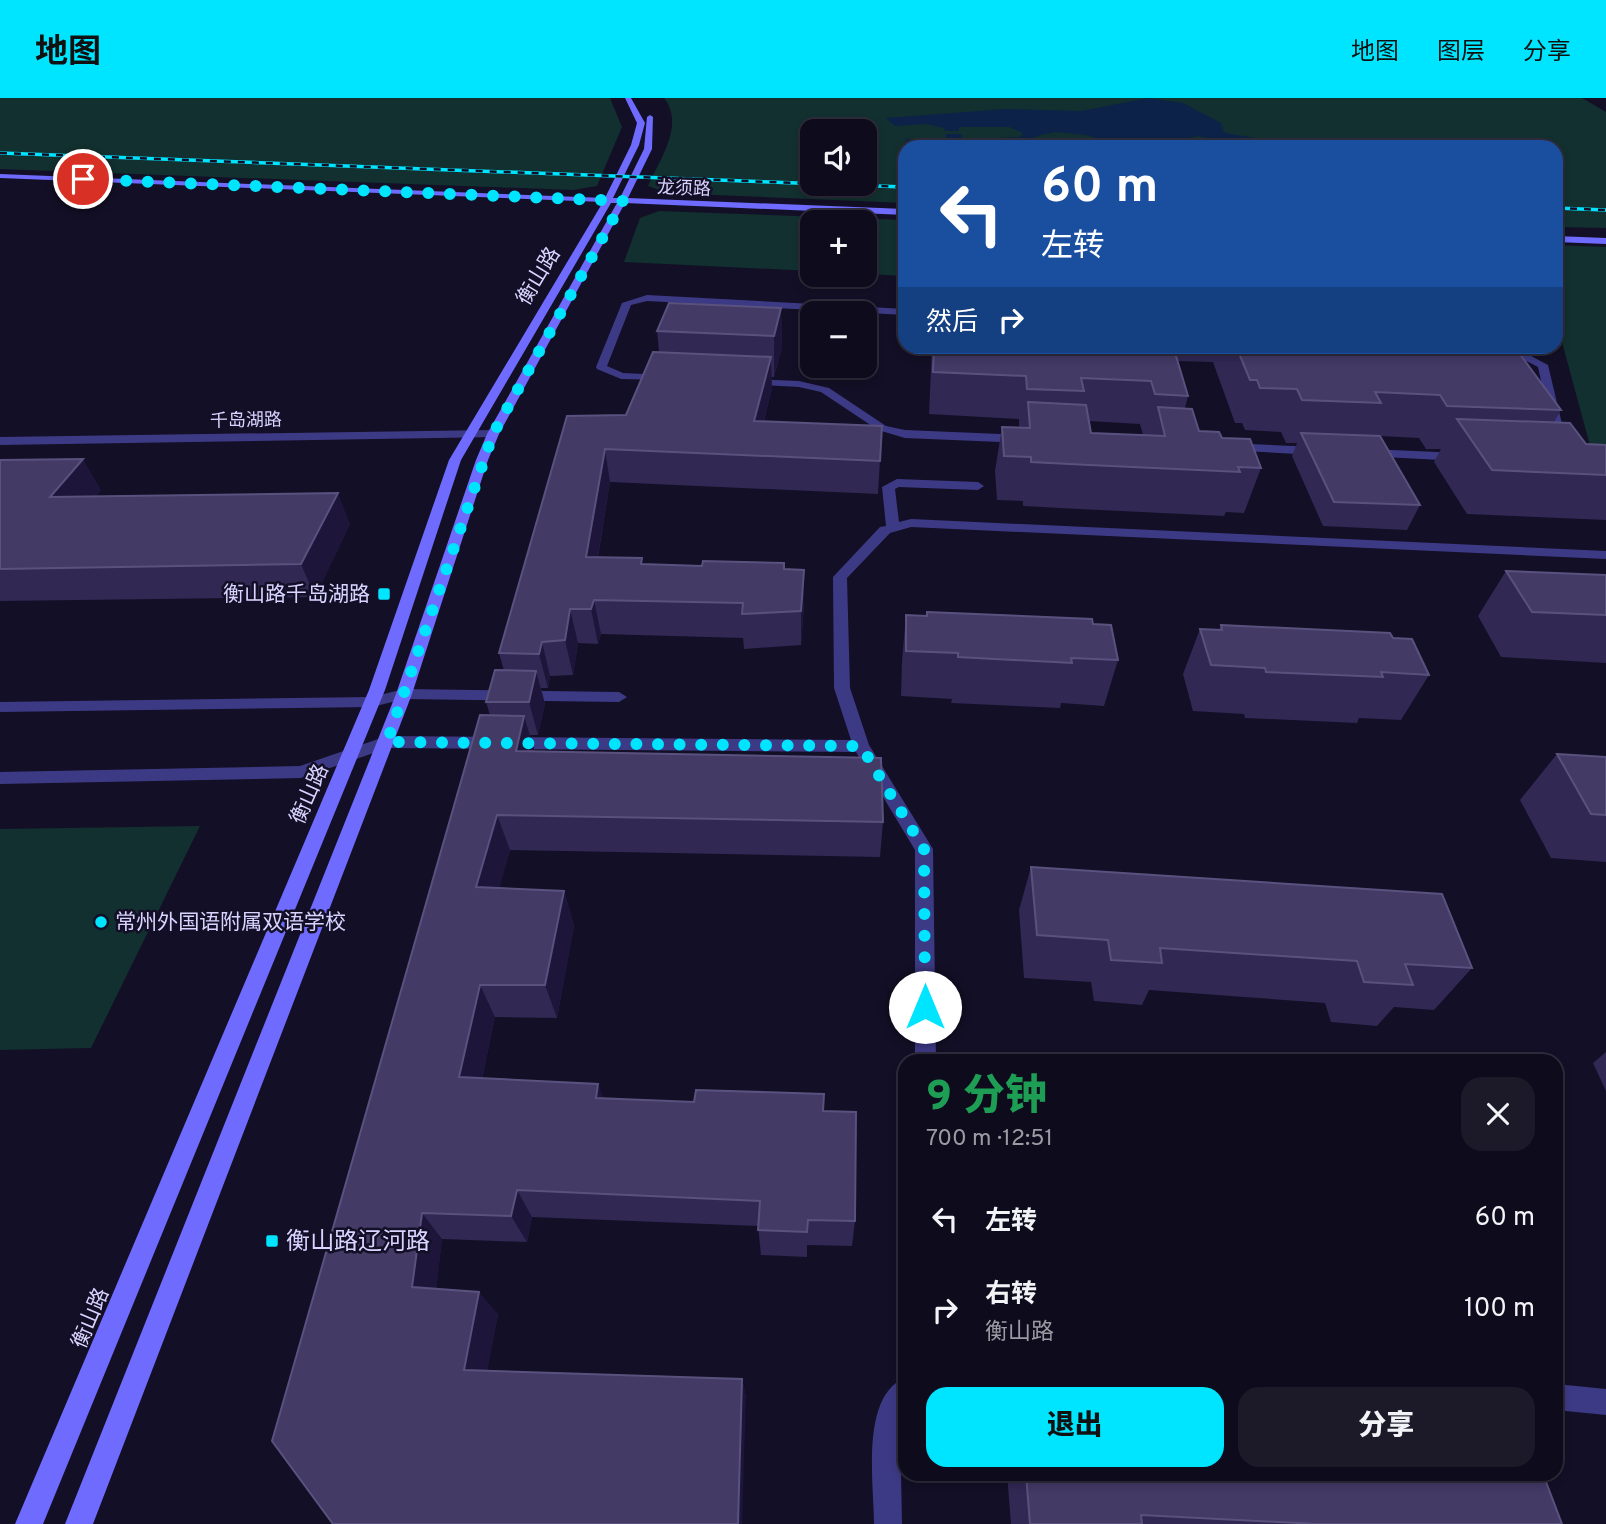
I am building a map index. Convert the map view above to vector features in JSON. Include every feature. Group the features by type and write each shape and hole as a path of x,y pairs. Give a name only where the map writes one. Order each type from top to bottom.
{"street":[{"name":"衡山路","path":"79,1524 355,816 387,742 493,434 616,201 641,122 628,98"},
{"name":"衡山路","path":"29,1524 318,828 353,752 455,460 648,149 651,116 642,98"},
{"name":"龙须路","path":"0,176 898,212"},
{"path":"1563,239 1606,241"},
{"path":"676,378 621,376 601,367 627,303 647,298 898,312"},
{"path":"1524,354 1543,365 1563,452 1553,456"},
{"path":"730,381 799,384 825,390 883,428 905,434 1030,439"},
{"name":"千岛湖路","path":"0,441 493,434"},
{"path":"1210,446 1335,452"},
{"path":"1362,453 1473,457"},
{"path":"893,527 888,487 897,483 978,486"},
{"path":"926,1054 924,849 861,746 842,688 840,577 885,530 911,523 1606,555"},
{"path":"0,707 372,702 404,694 619,697"},
{"path":"0,778 301,772 387,742 861,746"},
{"path":"1563,1398 1606,1402"},
{"path":"888,1524 887,1418 898,1402"}],"green space":[{"path":"0,98 610,98 622,127 597,186 573,190 0,169"},
{"path":"664,98 1582,98 1606,112 1606,228 1563,227 1563,140 898,140 898,203 667,193 648,186 671,131 670,108"},
{"path":"659,211 800,216 800,270 624,262 640,218"},
{"path":"877,219 898,220 898,276 877,275"},
{"path":"1563,245 1606,247 1606,479 1599,479 1563,346"},
{"path":"200,826 91,1048 0,1050 0,829"}],"water":[{"path":"1148,98 1183,103 1221,123 1224,132 1268,140 1223,140 1197,136 1183,140 1102,140 1086,135 1056,132 1028,140 963,140 1020,137 1023,133 1009,127 959,127 959,131 945,131 944,128 926,124 895,126 886,118 1006,109 1082,111"},
{"path":"946,134 961,134 963,140 906,140 946,139"}],"building":[{"path":"669,303 781,308 774,336 657,331"},
{"path":"653,352 771,357 754,421 882,426 880,461 605,449 586,557 642,558 641,564 702,566 703,561 784,563 784,569 804,570 801,611 742,614 743,603 594,600 591,609 570,609 565,640 542,642 539,654 499,653 567,416 626,415"},
{"path":"934,354 1175,354 1188,396 1155,394 1151,381 1081,378 1084,391 1027,389 1026,376 933,372"},
{"path":"1239,354 1520,354 1561,410 1447,406 1440,395 1375,392 1381,403 1302,400 1297,389 1260,388 1257,380 1250,380"},
{"path":"1028,402 1086,405 1091,433 1165,436 1158,407 1192,409 1199,431 1219,432 1222,438 1250,439 1261,468 1238,467 1240,472 1089,465 1031,462 1031,457 1004,456 1002,427 1030,428"},
{"path":"1457,419 1570,423 1586,444 1606,445 1606,475 1492,470"},
{"path":"1301,433 1380,436 1420,505 1334,502"},
{"path":"83,459 50,497 338,493 301,564 0,569 0,460"},
{"path":"1506,571 1606,575 1606,615 1532,612"},
{"path":"927,612 1092,619 1093,624 1111,625 1118,660 1071,658 1072,663 958,657 958,653 906,651 906,615 927,616"},
{"path":"1221,625 1390,633 1393,638 1412,639 1429,675 1381,672 1383,677 1266,672 1265,668 1211,665 1200,629 1222,630"},
{"path":"495,670 536,671 529,702 486,702"},
{"path":"480,715 524,716 516,751 881,758 883,822 497,815 476,887 564,891 545,985 480,985 459,1077 598,1084 596,1098 694,1102 696,1090 824,1094 823,1111 856,1112 855,1221 808,1220 807,1232 758,1230 760,1201 517,1190 511,1216 422,1213 412,1287 479,1292 464,1370 742,1379 738,1524 333,1524 272,1441"},
{"path":"1557,754 1606,757 1606,815 1591,814"},
{"path":"1031,867 1442,894 1472,968 1405,964 1413,985 1364,982 1357,961 1160,948 1162,963 1111,960 1108,940 1037,935"},
{"path":"1027,1481 1546,1481 1562,1524 1317,1524 1141,1515 1142,1524 1030,1524"}],"railway":[{"path":"0,153 898,187"},
{"path":"1563,208 1606,210"}],"place":[{"name":"衡山路千岛湖路","path":"384,594"},
{"name":"常州外国语附属双语学校","path":"101,922"},
{"name":"衡山路辽河路","path":"272,1241"}],"route":[{"path":"83,179 623,201 493,434 387,742 861,746 924,849 925,1007"}]}
